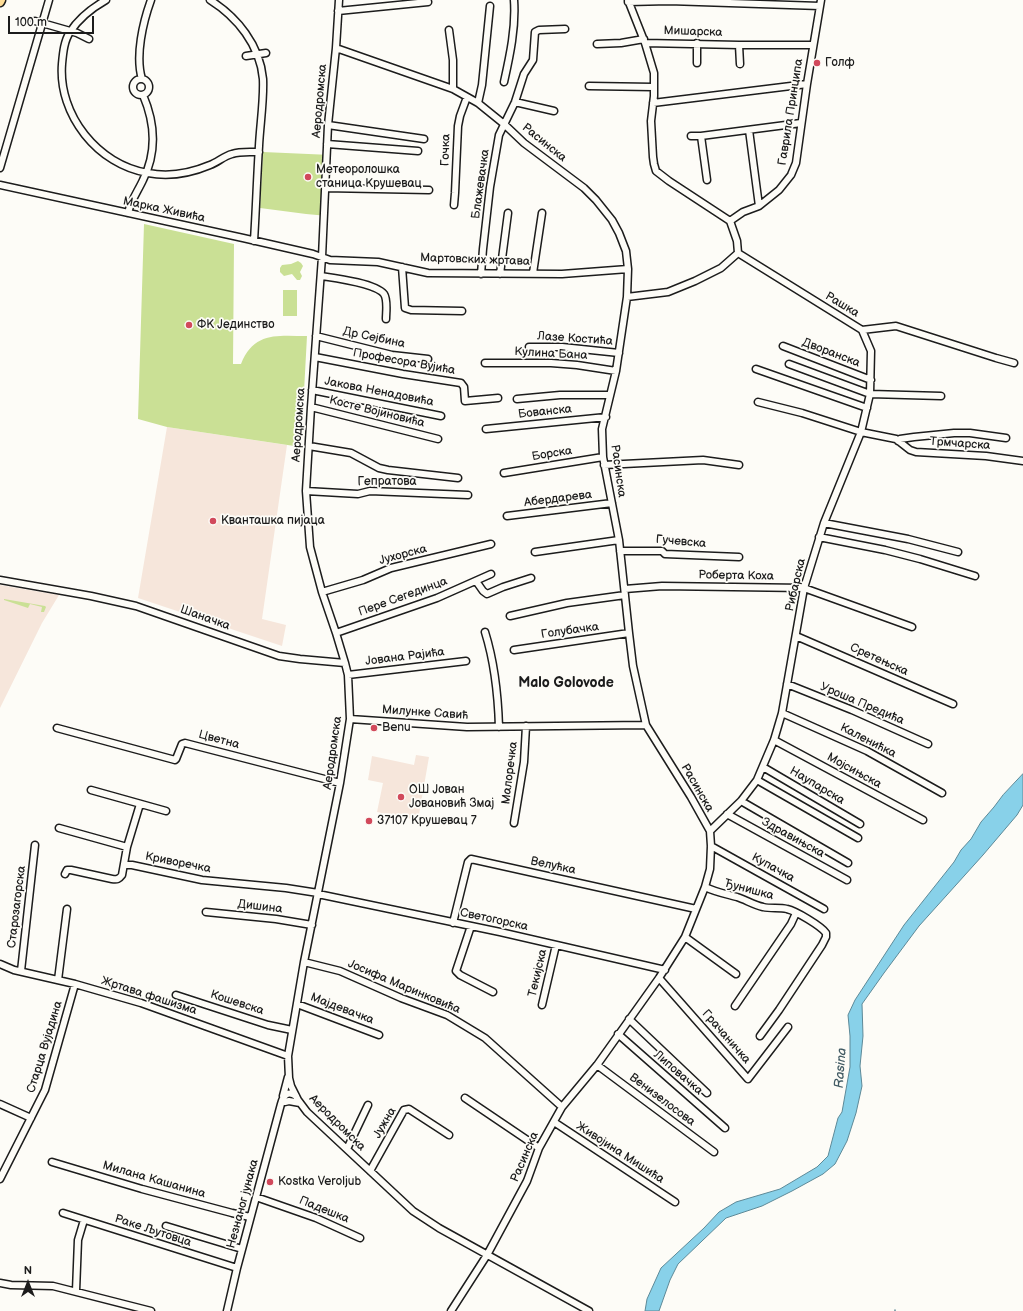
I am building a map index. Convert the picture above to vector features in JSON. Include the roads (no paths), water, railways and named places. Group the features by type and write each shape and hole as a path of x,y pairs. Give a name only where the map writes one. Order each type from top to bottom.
{"street":[{"path":"0,168 49,0"},
{"path":"106,0 87,13 70,31 62,54 61,70 65,95 72,115 81,130 96,147 120,163 146,173 166,174 198,170 212,165 230,154 239,152 259,152"},
{"path":"142,79 140,73 140,52 144,22 152,0"},
{"path":"210,0 224,9 238,23 250,40 263,78 254,241"},
{"name":"Аеродромска","path":"339,0 336,48 328,125 321,276 306,491 310,547 322,592 348,675 350,719 340,783 317,893 292,1030 288,1056 288,1072 293,1094 307,1112 413,1211 439,1228 588,1311"},
{"path":"504,82 508,66 514,24 514,0"},
{"path":"627,297 668,292 721,268 738,253 737,241 730,221 656,171 650,121 653,103 654,73 644,41 628,1 820,3"},
{"path":"338,11 428,2"},
{"name":"Гаврила Принципа","path":"730,221 744,212 760,206 779,190 791,175 796,163 820,3"},
{"path":"478,104 482,85 490,6"},
{"path":"35,21 82,34 89,39"},
{"name":"Блажевачка","path":"481,274 491,180 499,135 515,102 524,74 533,60 535,32 565,29"},
{"path":"449,30 453,60 453,89"},
{"name":"Мишарска","path":"597,44 644,41 739,45 813,45"},
{"path":"697,43 698,63"},
{"name":"Мишарска","path":"739,45 740,64"},
{"name":"Расинска","path":"336,48 453,89 478,104 504,124 524,143 568,176 596,200 612,220 619,233 626,251 628,269 627,297 616,371 602,429 604,465 619,540 633,666 646,725 691,797 710,831 710,869 705,887 685,937 665,970 597,1065 562,1107 539,1148 527,1181 487,1255 451,1311"},
{"path":"246,56 266,53"},
{"path":"142,79 147,81 150,88 148,93 138,95 136,94 133,86 136,81 142,79"},
{"path":"653,103 807,84"},
{"path":"589,86 653,87"},
{"path":"128,213 134,195 146,173 152,151 153,128 148,106 143,95"},
{"name":"Гочка","path":"454,205 458,126 466,97"},
{"path":"515,102 554,111"},
{"path":"691,136 801,123"},
{"path":"328,125 424,139"},
{"path":"749,130 760,206"},
{"path":"701,136 707,180"},
{"path":"327,144 418,151"},
{"name":"Марка Живића","path":"0,184 322,257"},
{"path":"325,188 430,190"},
{"path":"500,274 508,213"},
{"path":"533,273 542,213"},
{"name":"Рашка","path":"738,253 862,330 896,326 1014,363"},
{"name":"Мартовских жртава","path":"322,257 330,260 378,262 428,272 481,274 562,274 628,269"},
{"path":"402,268 405,308 411,310 462,311"},
{"path":"321,276 365,284 381,292 385,297 386,319"},
{"name":"Рибарска","path":"710,831 741,801 757,780 774,740 782,713 804,588 819,537 861,432 867,408 871,380 871,351 862,330"},
{"name":"Др Сејбина","path":"316,336 392,355 428,358"},
{"name":"Дворанска","path":"783,346 871,380"},
{"name":"Лазе Костића","path":"529,347 562,347 619,353"},
{"name":"Професора Вујића","path":"315,357 403,374 461,383 464,387 465,401 498,398"},
{"name":"Кулина Бана","path":"485,363 551,363 616,371"},
{"path":"789,364 870,394 942,396"},
{"path":"756,369 867,408"},
{"name":"Јакова Ненадовића","path":"312,390 441,416"},
{"path":"517,399 560,395 610,396"},
{"name":"Трмчарска","path":"758,402 802,413 861,432 898,441 910,450 916,452 986,456 1023,461"},
{"name":"Косте Војиновића","path":"311,407 438,439"},
{"name":"Бованска","path":"486,429 606,417"},
{"name":"Трмчарска","path":"898,441 900,439 954,433 970,433 1006,438"},
{"path":"309,446 351,453 379,468 388,470 458,478"},
{"name":"Борска","path":"504,473 603,457"},
{"path":"604,465 703,460 739,465"},
{"name":"Гепратова","path":"306,491 358,494 370,491 468,495"},
{"name":"Абердарева","path":"507,516 612,503"},
{"path":"824,523 908,539 958,552"},
{"path":"819,537 885,550 975,576"},
{"path":"535,552 619,540"},
{"name":"Јухорска","path":"322,592 363,580 391,568 491,544"},
{"name":"Гучевска","path":"620,551 662,550 665,554 739,557"},
{"name":"Пере Сегединца","path":"336,633 437,598 491,574"},
{"path":"476,581 487,594 531,578"},
{"name":"Шаначка","path":"0,580 91,596 136,606 279,656 345,663"},
{"name":"Роберта Коха","path":"510,616 567,603 662,586 804,588 912,627"},
{"path":"485,632 497,686 499,727"},
{"name":"Голубачка","path":"514,650 629,633"},
{"name":"Сретењска","path":"796,636 953,704"},
{"name":"Јована Рајића","path":"348,675 466,661"},
{"name":"Уроша Предића","path":"787,684 852,710 928,744"},
{"name":"Каленићка","path":"782,713 867,751 942,793"},
{"name":"Милунке Савић","path":"350,719 436,725 499,727 646,725"},
{"name":"Малоречка","path":"514,823 524,762 526,726"},
{"name":"Цветна","path":"57,728 175,760 182,744 185,743 340,783"},
{"name":"Мојсињска","path":"774,740 923,820"},
{"name":"Наупарска","path":"763,767 860,824"},
{"path":"757,780 858,838"},
{"path":"91,790 166,811"},
{"path":"741,801 848,863"},
{"path":"65,874 67,870 71,870 117,880 120,878 122,875 127,847 140,804"},
{"name":"Здравињска","path":"727,814 847,880"},
{"path":"60,828 127,847"},
{"name":"Старозагорска","path":"21,971 35,845"},
{"name":"Купачка","path":"711,846 824,909"},
{"name":"Велућка","path":"453,922 468,862 471,859 696,909"},
{"name":"Криворечка","path":"124,864 202,880 286,888 317,893"},
{"name":"Ђунишка","path":"705,887 768,908 788,909 802,915 824,930 826,936 825,941 760,1036"},
{"name":"Светогорска","path":"317,893 665,970"},
{"path":"58,980 66,909"},
{"name":"Дишина","path":"206,912 276,919 312,925"},
{"path":"735,1006 791,924 796,913"},
{"path":"471,926 456,971 460,975 493,992"},
{"path":"685,937 736,974"},
{"name":"Текијска","path":"542,1005 556,945"},
{"name":"Јосифа Маринковића","path":"304,962 340,971 402,998 447,1015 485,1038 562,1107"},
{"name":"Жртава фашизма","path":"0,964 141,1003 288,1056"},
{"name":"Грачаничка","path":"659,978 748,1079 788,1027"},
{"name":"Старца Вујадина","path":"0,1179 46,1090 75,984"},
{"name":"Кошевска","path":"176,995 268,1025 292,1030"},
{"name":"Мајдевачка","path":"297,1004 379,1035"},
{"path":"629,1019 707,1093"},
{"name":"Липовачка","path":"618,1034 725,1128"},
{"name":"Венизелосова","path":"597,1065 714,1152"},
{"name":"Незнаног јунака","path":"228,1311 250,1216 283,1101 288,1072"},
{"path":"293,1094 286,1094 283,1101 300,1103"},
{"path":"465,1098 539,1148"},
{"path":"0,1104 31,1118"},
{"path":"347,1149 368,1105"},
{"name":"Јужна","path":"370,1171 404,1110 409,1109 449,1135"},
{"name":"Живојина Мишића","path":"554,1122 675,1202"},
{"name":"Милана Кашанина","path":"52,1162 157,1193 232,1213 250,1216"},
{"name":"Падешка","path":"256,1197 316,1218 360,1238"},
{"name":"Раке Љутовца","path":"63,1213 237,1268"},
{"path":"76,1291 78,1240 84,1220"},
{"path":"166,1226 242,1248"},
{"path":"0,1283 11,1285 53,1286 151,1311"}],"water":[{"path":"1023,774 1023,805 1017,815 919,926 862,1004 863,1036 860,1066 862,1086 856,1113 847,1141 835,1164 823,1174 762,1206 726,1218 678,1264 670,1280 659,1311 645,1311 647,1299 661,1268 719,1212 736,1202 780,1189 817,1167 828,1156 838,1118 842,1112 850,1067 848,1015 855,1000 904,925 954,862 961,850 971,839 981,822 1003,795"}],"place":[{"name":"Голф","path":"817,63"},
{"name":"Метеоролошка станица Крушевац","path":"308,177"},
{"name":"ФК Јединство","path":"189,325"},
{"name":"Кванташка пијаца","path":"213,521"},
{"name":"Benu","path":"374,728"},
{"name":"ОШ Јован Јовановић Змај","path":"401,797"},
{"name":"37107 Крушевац 7","path":"369,821"},
{"name":"Kostka Veroljub","path":"270,1182"}],"district":[{"name":"Malo Golovode","path":"566,683"}],"water label":[{"name":"Rasina","path":"841,1068"}]}
